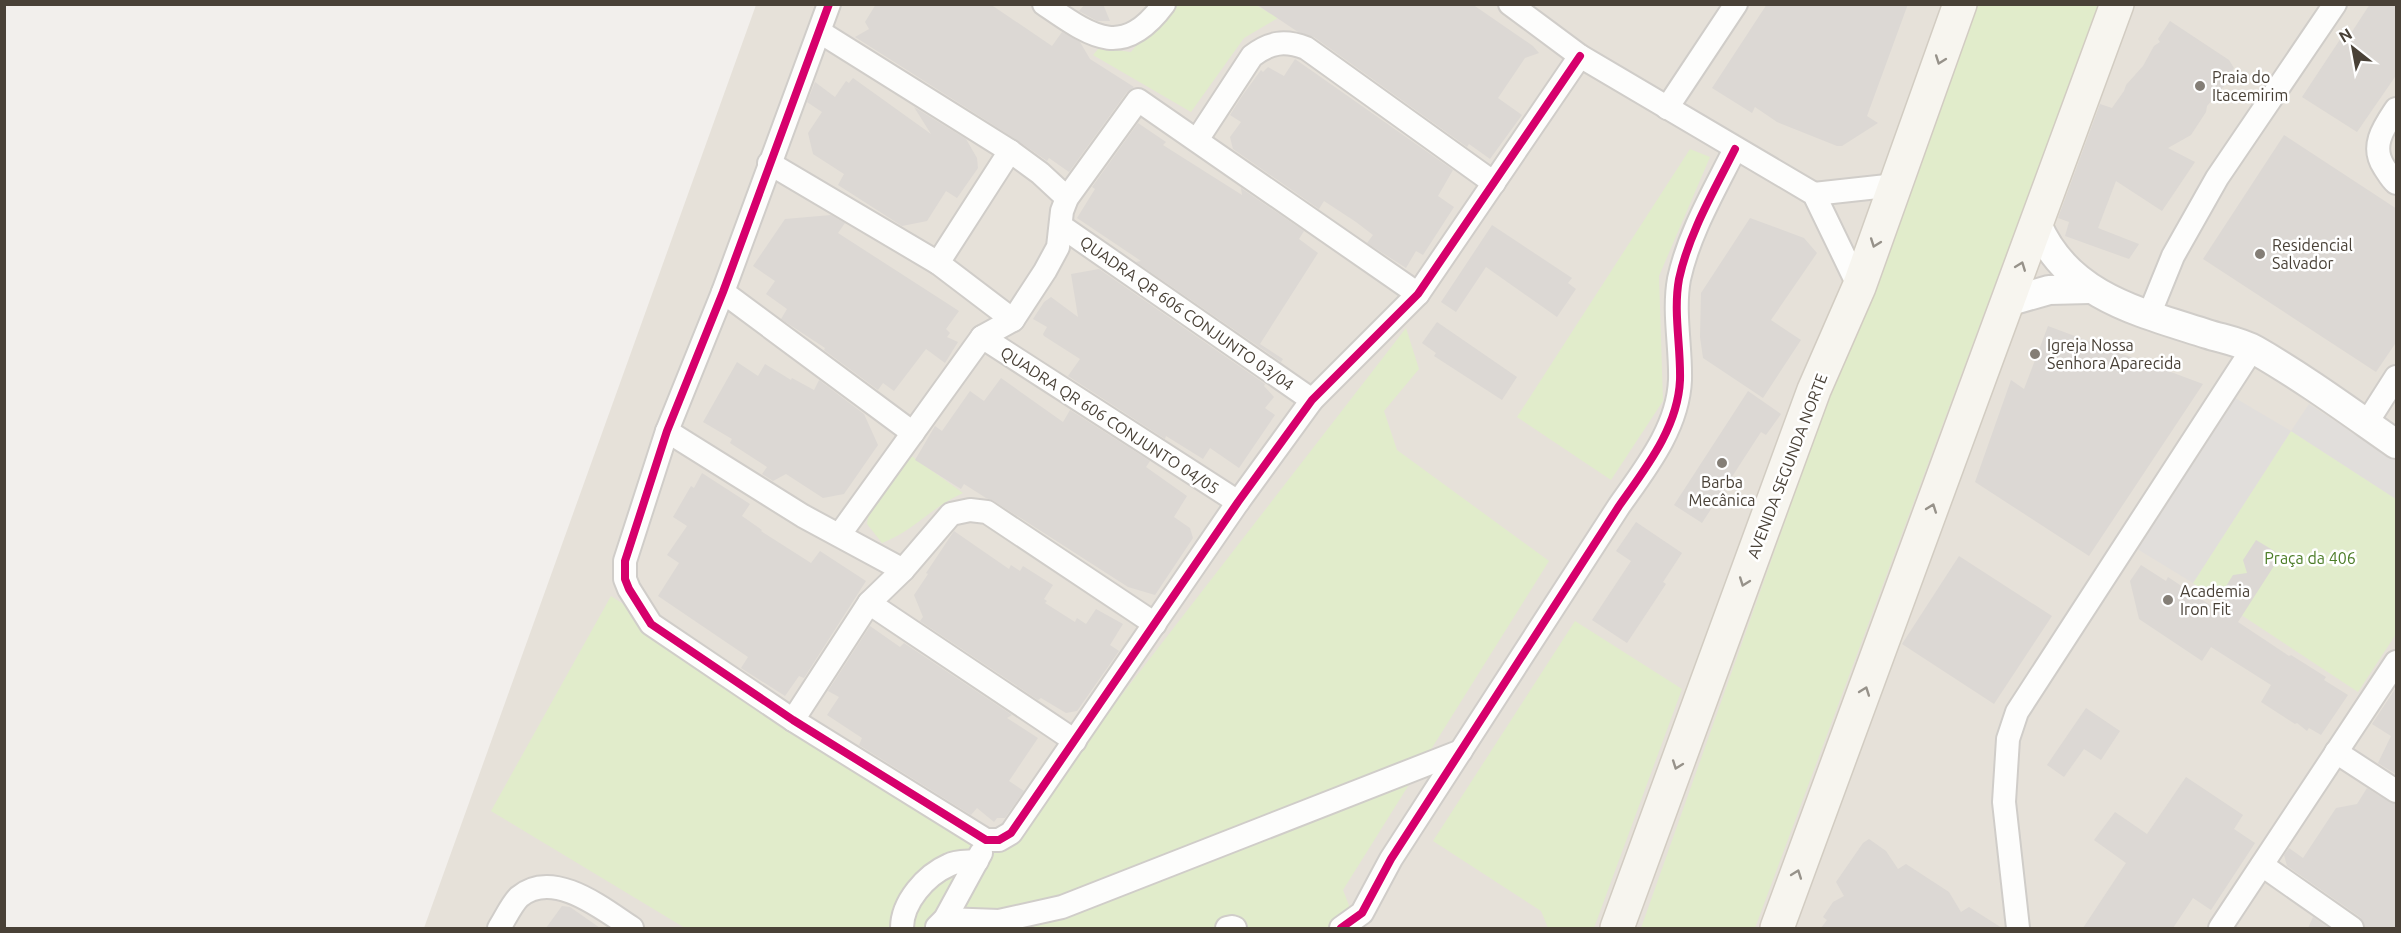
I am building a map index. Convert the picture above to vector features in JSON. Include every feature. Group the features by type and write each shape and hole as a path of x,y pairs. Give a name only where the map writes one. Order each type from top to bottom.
{"main road":[{"name":"AVENIDA SEGUNDA NORTE","path":"1617,928 1814,390 1859,287 1960,4"},
{"path":"1777,928 2117,4"}],"street":[{"path":"829,4 723,292 667,431 625,561 625,579 628,589 651,624 793,720 986,840 999,840 1011,833 1238,502 1312,400 1418,294 1580,56"},
{"path":"1044,4 1084,31 1106,38 1125,37 1140,29 1164,4"},
{"path":"1510,4 1580,56 1814,194 1859,287"},
{"path":"1667,108 1736,4"},
{"path":"2150,315 2173,256 2217,178 2335,4"},
{"path":"820,32 1010,151 1040,173 1067,198"},
{"path":"1197,140 1240,71 1252,56 1262,48 1281,42 1291,42 1306,48 1494,183"},
{"path":"840,534 982,337 1012,320 1045,272 1058,247 1062,211 1067,198 1138,100 1418,294"},
{"path":"2397,109 2381,132 2378,147 2380,161 2392,180 2397,183"},
{"path":"1341,928 1362,913 1391,859 1619,506 1650,463 1666,432 1676,406 1680,382 1677,300 1688,244 1735,149"},
{"path":"938,263 1010,151"},
{"path":"770,164 938,263 1012,320"},
{"path":"1814,194 1896,185"},
{"path":"2037,224 2045,242 2057,259 2090,289 2150,315 2253,348 2397,444"},
{"name":"QUADRA QR 606 CONJUNTO 03/04","path":"1061,226 1312,400"},
{"path":"2007,302 2049,290 2090,289"},
{"path":"723,292 913,433"},
{"name":"QUADRA QR 606 CONJUNTO 04/05","path":"982,337 1238,502"},
{"path":"2018,928 2004,802 2008,739 2017,712 2253,348"},
{"path":"2366,424 2397,377"},
{"path":"667,431 803,516 903,570"},
{"path":"793,720 869,603 903,570 951,514 970,510 987,512 1155,624"},
{"path":"869,603 1075,741"},
{"path":"2220,928 2397,662"},
{"path":"940,924 999,921 1062,907 1461,751"},
{"path":"2336,752 2397,791"},
{"path":"940,924 977,861 986,840"},
{"path":"902,928 913,896 927,880 950,864 977,861"},
{"path":"2262,865 2352,928"},
{"path":"499,928 518,898 536,887 555,887 592,902 632,928"},
{"path":"1227,928 1235,928"}],"shaded area":[{"path":"756,5 2396,5 2396,928 424,928"},
{"path":"2225,392 2291,431 2193,583 2129,544"},
{"path":"2309,404 2396,461 2396,499 2291,431"}],"green space":[{"path":"1170,5 1256,5 1278,18 1244,38 1191,112 1093,55 1099,48 1131,52"},
{"path":"1968,5 2099,5 1755,928 1641,928"},
{"path":"1690,149 1710,157 1659,276 1663,401 1611,480 1517,417"},
{"path":"1406,328 1419,369 1384,411 1397,450 1549,561 1343,890 1357,926 1361,928 685,928 491,811 611,596 1000,852"},
{"name":"Praça da 406","path":"2291,431 2396,499 2396,634 2358,692 2193,583"},
{"path":"906,452 963,493 882,543 867,524 869,510"},
{"path":"1575,621 1682,689 1594,928 1548,928 1541,911 1433,841"}],"building":[{"path":"876,4 990,4 1052,46 1062,32 1080,42 1090,59 1134,87 1127,92 1069,172 1049,158 1047,161 855,37 869,29 865,22"},
{"path":"1085,4 1103,4 1110,21 1097,21 1079,11"},
{"path":"1256,4 1472,4 1533,46 1539,53 1525,58 1498,98 1522,115 1490,159 1469,144 1467,147 1314,37 1298,32"},
{"path":"1767,4 1908,4 1867,116 1878,123 1842,146 1837,146 1777,122 1755,107 1752,113 1712,88"},
{"path":"2370,4 2397,4 2397,74 2357,132 2302,97 2341,38 2346,41"},
{"path":"2170,21 2229,60 2234,68 2224,86 2207,106 2206,112 2191,135 2168,148 2195,162 2162,211 2116,181 2098,228 2139,244 2129,259 2065,236 2069,222 2058,218 2100,104 2112,108 2126,85 2143,66 2154,46 2160,42 2158,39"},
{"path":"1295,59 1453,170 1438,196 1454,207 1423,255 1416,251 1406,268 1367,243 1373,235 1356,222 1324,201 1319,209 1233,149 1230,137 1241,122 1230,115 1242,96 1261,70 1263,72 1268,67 1284,76"},
{"path":"853,78 931,134 914,107 966,139 977,158 978,168 957,198 946,191 927,221 902,226 838,185 844,174 813,154 808,133 822,112 807,102 815,82 835,97 846,81 849,83"},
{"path":"1138,123 1166,142 1163,145 1242,195 1241,188 1304,231 1299,239 1318,253 1260,344 1283,359 1281,362 1136,262 1141,261 1077,218 1095,189 1092,187"},
{"name":"Residencial Salvador","path":"2284,135 2397,209 2397,341 2376,372 2203,259"},
{"path":"831,215 845,223 838,233 959,311 946,329 950,333 947,337 958,342 945,363 926,349 894,391 883,383 878,390 824,350 825,348 781,319 787,309 766,294 775,281 753,266 785,219"},
{"path":"1750,218 1804,238 1817,253 1771,320 1801,340 1763,398 1703,358 1700,337 1701,293"},
{"path":"1492,225 1572,278 1568,283 1576,289 1557,317 1486,267 1456,312 1441,302"},
{"path":"1099,269 1265,384 1264,386 1274,397 1265,408 1275,415 1239,468 1210,448 1203,459 1166,436 1165,439 1068,376 1080,359 1044,336 1047,327 1033,319 1044,302 1051,297 1078,317 1071,274"},
{"path":"1437,322 1517,377 1502,400 1434,356 1436,353 1422,343"},
{"path":"2048,326 2203,384 2089,556 1975,482 2011,380 2024,389"},
{"path":"737,362 758,376 765,364 791,380 792,378 814,390 819,380 864,414 878,445 844,494 823,498 786,474 773,481 762,474 767,467 730,443 732,439 703,422"},
{"path":"1001,378 1063,422 1070,410 1150,461 1146,467 1187,496 1174,517 1190,528 1193,538 1155,595 1128,587 994,501 964,484 961,489 915,460 935,426 942,431 970,391 984,401"},
{"path":"1748,391 1781,414 1766,435 1761,432 1702,523 1674,505"},
{"path":"702,473 750,504 742,516 761,531 811,563 820,551 866,581 804,678 799,676 785,696 741,668 748,657 658,596 679,563 667,555 687,526 673,517 691,486 694,488"},
{"path":"1636,522 1682,553 1663,582 1666,584 1627,643 1592,620 1631,561 1616,551"},
{"path":"954,531 1009,569 1011,565 1020,571 1023,566 1053,585 1044,599 1047,601 1045,603 1075,622 1077,618 1086,624 1096,609 1123,624 1110,645 1119,651 1077,711 1066,713 1041,698 1038,700 920,621 923,617 914,595"},
{"path":"2256,540 2281,555 2238,622 2289,656 2291,655 2326,677 2324,680 2348,695 2321,735 2309,728 2307,731 2261,702 2271,685 2211,647 2202,661 2139,619 2130,581 2141,565 2166,581 2168,577 2213,607 2233,575 2247,573 2243,560"},
{"path":"1959,556 2052,616 1994,704 1902,644"},
{"path":"870,626 900,647 904,643 1012,715 1007,718 1038,738 1009,781 1024,791 1005,818 997,818 994,822 977,808 971,815 859,745 862,738 827,715 839,697 828,691"},
{"path":"2397,686 2397,775 2378,763 2391,736 2372,724"},
{"path":"2086,708 2120,731 2101,760 2084,749 2064,777 2047,765"},
{"path":"2186,777 2243,815 2234,829 2255,843 2211,910 2193,898 2173,928 2083,928 2126,863 2094,840 2115,812 2147,834"},
{"path":"2367,788 2389,802 2397,804 2397,928 2365,928 2360,917 2287,866 2284,855 2289,848 2303,858 2336,808 2357,804"},
{"path":"1869,839 1886,851 1898,869 1906,864 1949,892 1961,912 1969,907 2002,928 1821,928 1827,920 1823,917 1833,902 1844,896 1836,882 1863,843"},
{"path":"562,906 570,907 600,928 546,928"},
{"path":"2313,917 2329,928 2308,928"}],"cycle path":[{"path":"829,4 723,292 667,431 625,561 625,579 651,624 793,720 986,840 999,840 1011,833 1238,502 1312,400 1418,294 1580,56"},
{"path":"1341,928 1362,913 1391,859 1649,463 1667,431 1678,398 1680,380 1677,291 1683,262 1711,196 1735,149"}],"place":[{"name":"Praia do Itacemirim","path":"2200,86"},
{"name":"Residencial Salvador","path":"2260,254"},
{"name":"Igreja Nossa Senhora Aparecida","path":"2035,354"},
{"name":"Barba Mecânica","path":"1722,463"},
{"name":"Academia Iron Fit","path":"2168,600"}]}
